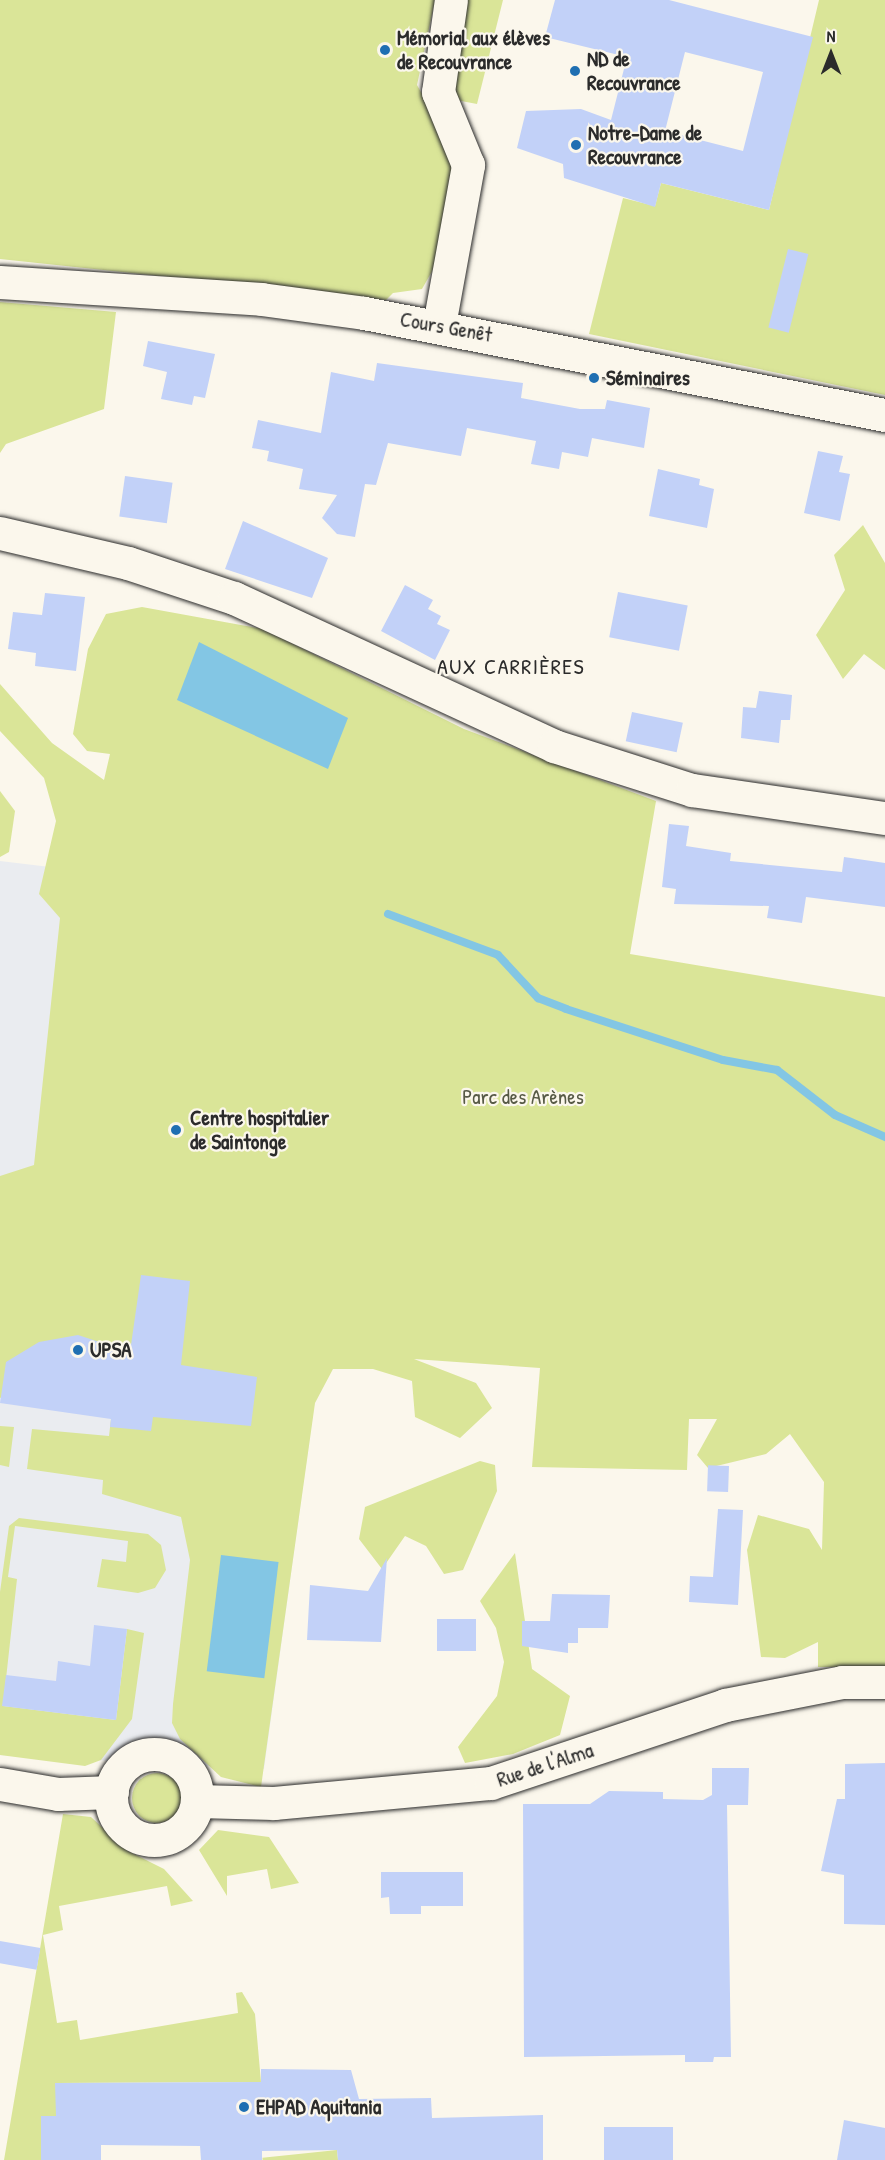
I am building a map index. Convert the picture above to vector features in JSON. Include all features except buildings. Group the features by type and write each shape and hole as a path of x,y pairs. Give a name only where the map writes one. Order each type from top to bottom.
{"street":[{"path":"439,325 468,165 438,92 451,0"},
{"name":"Cours Genêt","path":"0,282 261,299 439,325 885,415"},
{"path":"0,533 128,562 234,598 554,746 692,790 885,818"},
{"name":"Rue de l'Alma","path":"197,1801 274,1803 491,1783 725,1705 842,1682 885,1682"},
{"path":"163,1755 193,1777 197,1801 179,1832 154,1840 128,1830 118,1820 112,1792 124,1766 136,1758 163,1755"},
{"path":"0,1784 58,1794 112,1792"}],"shaded area":[{"name":"Centre hospitalier de Saintonge","path":"0,861 383,907 264,1769 0,1755"}],"green space":[{"path":"0,0 435,0 417,85 457,156 443,252 422,289 393,293 386,300 0,259"},
{"path":"462,0 503,0 477,104 456,100 449,53"},
{"path":"819,0 885,0 885,395 589,334 623,198 655,206 661,183 769,210"},
{"path":"0,302 116,312 104,409 6,444 0,453"},
{"path":"863,525 885,563 885,670 864,654 843,679 816,635 845,590 834,555"},
{"name":"Parc des Arènes","path":"142,607 263,629 464,729 656,801 630,954 885,997 885,1667 818,1667 818,1642 785,1658 761,1657 747,1550 758,1515 809,1529 822,1550 824,1482 790,1434 766,1454 708,1468 697,1455 717,1419 689,1419 687,1470 532,1467 540,1368 414,1359 476,1383 492,1408 460,1438 415,1417 412,1381 373,1369 333,1369 315,1403 261,1787 221,1777 180,1739 172,1723 173,1704 190,1560 181,1517 102,1494 103,1480 27,1469 32,1429 109,1436 111,1419 66,1373 0,1398 0,1176 34,1165 60,918 39,894 56,821 44,778 0,731 0,684 52,743 104,780 110,754 87,751 73,734 88,649 106,614"},
{"path":"0,791 15,811 9,852 0,857"},
{"path":"0,1426 14,1427 9,1467 0,1465"},
{"path":"480,1461 495,1465 497,1491 463,1570 444,1574 426,1546 405,1536 382,1569 359,1539 365,1507"},
{"path":"19,1518 148,1534 161,1545 166,1570 155,1588 138,1593 97,1587 102,1559 126,1562 128,1541 15,1526 8,1577 17,1579 3,1706 116,1720 127,1629 144,1633 132,1719 101,1760 85,1766 0,1755 0,1592 9,1526"},
{"path":"515,1553 532,1669 570,1696 560,1735 513,1754 465,1763 458,1747 497,1696 504,1662 496,1628 480,1601"},
{"path":"152,1773 162,1773 175,1780 182,1793 182,1803 175,1816 162,1823 152,1823 143,1819 136,1812 132,1803 132,1793 136,1784 143,1777"},
{"path":"63,1814 91,1817 128,1851 164,1869 193,1901 171,1906 167,1886 59,1906 63,1930 43,1935 57,2023 77,2020 80,2040 238,2013 236,1993 242,1992 255,2014 261,2082 56,2083 56,2116 41,2116 41,2160 4,2160"},
{"path":"218,1830 269,1837 299,1883 271,1889 267,1869 227,1876 227,1896 199,1850"},
{"path":"337,2150 338,2160 263,2160 262,2158"}],"water":[{"path":"199,642 348,718 328,769 177,700"},
{"path":"221,1555 279,1562 264,1678 207,1671"}],"waterway":[{"path":"388,914 498,955 538,998 723,1060 777,1070 835,1115 885,1137"}],"place":[{"name":"Mémorial aux élèves de Recouvrance","path":"385,50"},
{"name":"ND de Recouvrance","path":"575,71"},
{"name":"Notre-Dame de Recouvrance","path":"576,145"},
{"name":"Séminaires","path":"594,378"},
{"name":"Centre hospitalier de Saintonge","path":"176,1130"},
{"name":"UPSA","path":"78,1350"},
{"name":"EHPAD Aquitania","path":"244,2107"}],"district":[{"name":"AUX CARRIÈRES","path":"511,667"}]}
